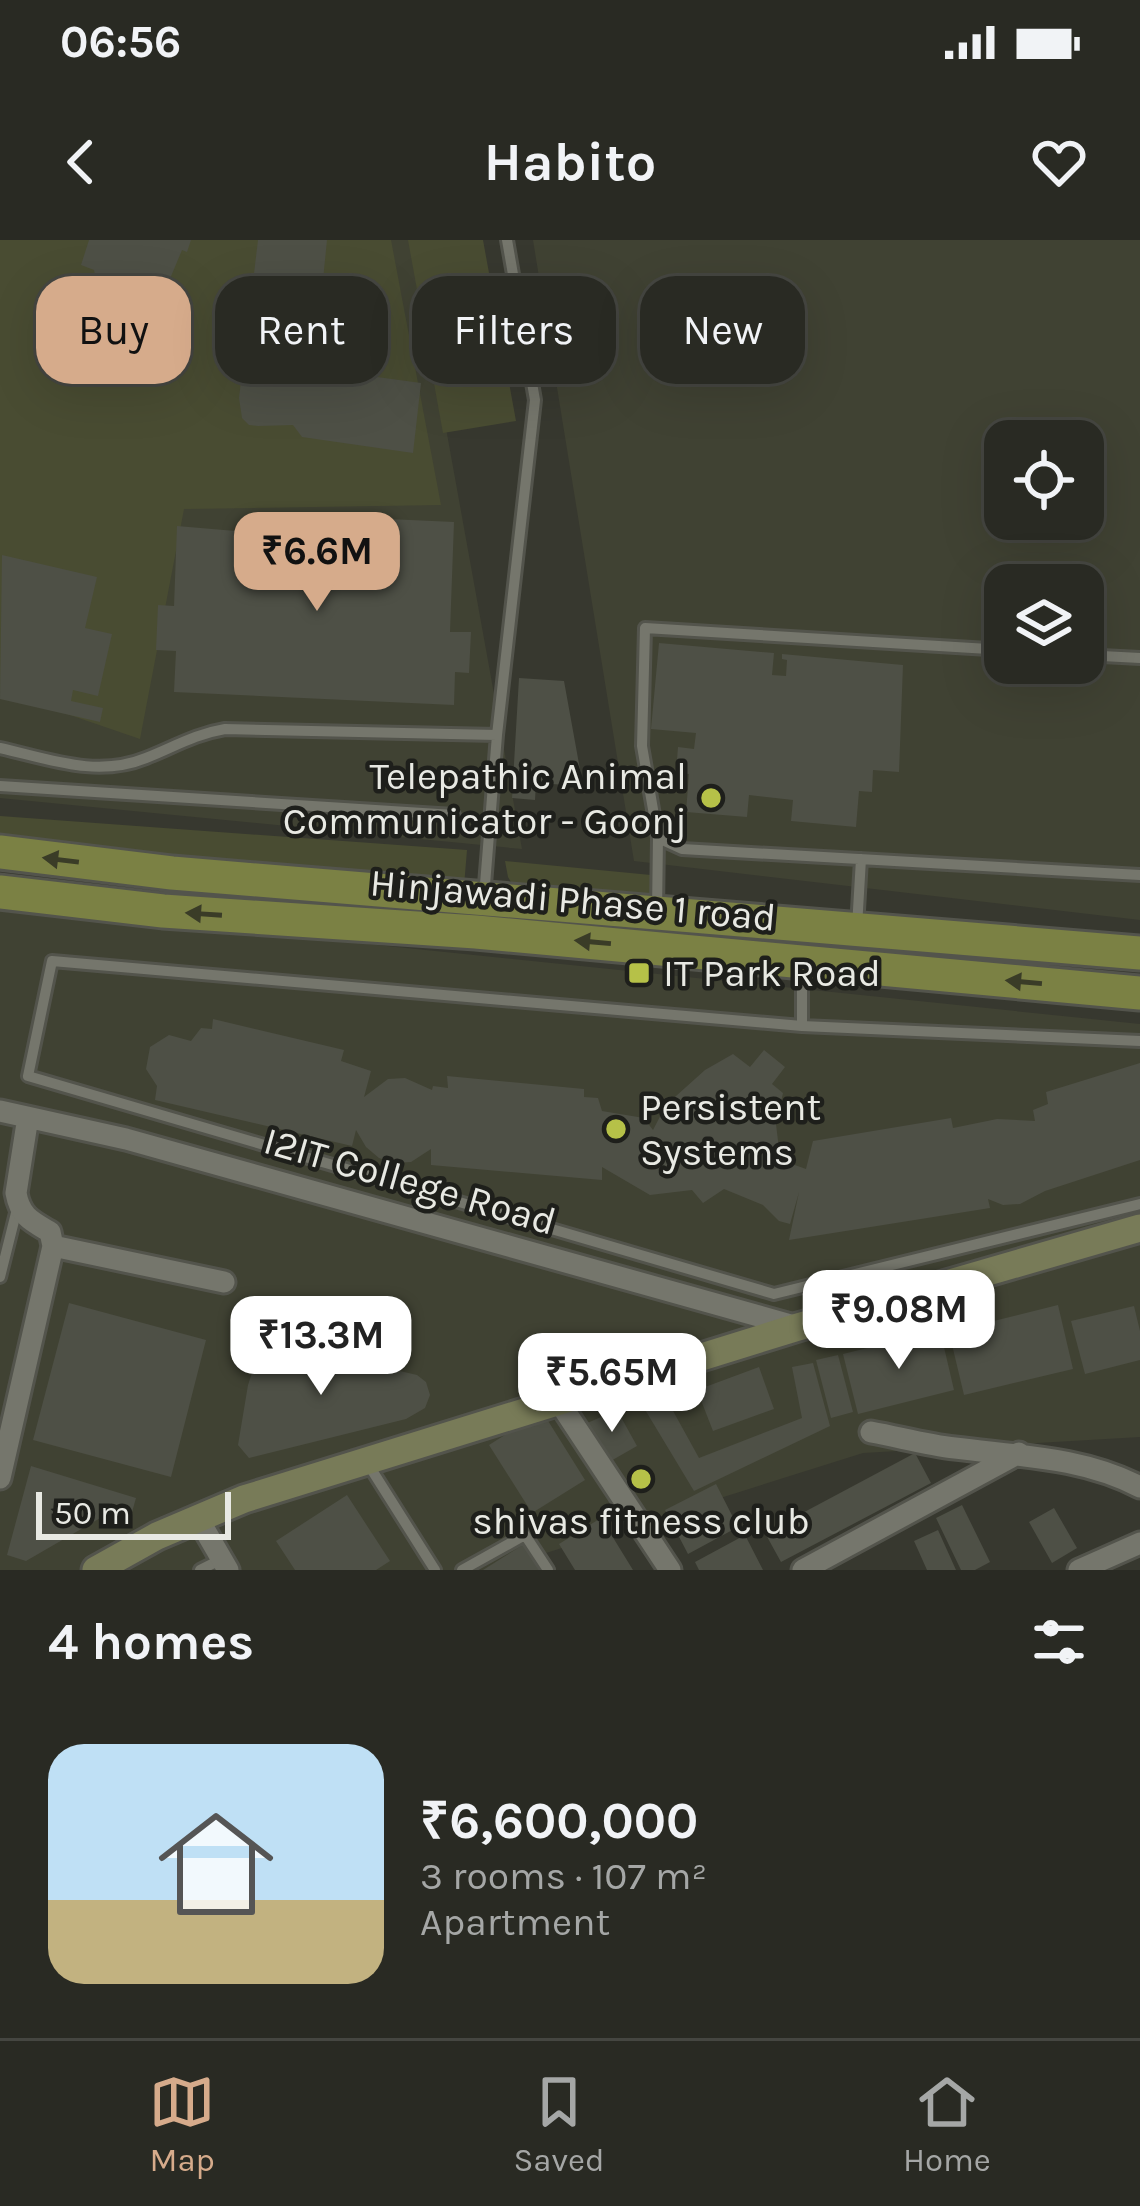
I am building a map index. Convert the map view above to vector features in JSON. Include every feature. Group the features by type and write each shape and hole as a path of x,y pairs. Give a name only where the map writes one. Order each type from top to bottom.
{"main road":[{"name":"Hinjawadi Phase 1 road","path":"0,852 172,873 1140,953"},
{"name":"Hinjawadi Phase 1 road","path":"0,892 163,911 476,932 1140,993"}],"street":[{"name":"I2IT College Road","path":"0,1111 126,1139 798,1327"},
{"path":"0,1478 52,1246 50,1232 27,1220 18,1206 28,1117"},
{"path":"96,1570 157,1536 244,1498 798,1327 1140,1228"},
{"path":"52,1246 224,1282"},
{"path":"559,1402 670,1570"},
{"path":"871,1432 953,1448 1020,1452 1116,1474 1140,1486"},
{"path":"803,1570 1020,1452"},
{"path":"199,1520 225,1564"},
{"path":"1079,1570 1140,1543"}],"lane":[{"path":"483,900 535,400 507,240"},
{"path":"657,914 658,838 642,746 645,628 984,649"},
{"path":"1104,656 1140,658"},
{"path":"0,748 93,769 146,759 199,733 225,729 497,735"},
{"path":"0,786 454,815"},
{"path":"658,838 682,849 1140,875"},
{"path":"856,930 861,859"},
{"path":"1140,1041 802,1026 52,961 28,1076 774,1294 1140,1204"},
{"path":"802,961 802,1026"},
{"path":"0,1277 18,1206"},
{"path":"367,1461 435,1570"},
{"path":"462,1570 525,1535 548,1570"},
{"path":"200,1570 225,1564"}],"shaded area":[{"path":"0,240 412,240 419,276 412,276 412,384 438,384 522,849 0,798"},
{"path":"533,240 1140,240 1140,920 634,861 556,384 616,384 616,276 539,276"},
{"path":"0,906 1140,1024 1140,1437 863,1453 492,1570 0,1570"}],"green space":[{"path":"0,240 391,240 412,351 412,384 418,384 441,505 184,509 140,739 0,691"},
{"path":"408,240 483,240 490,276 415,276"},
{"path":"434,384 509,384 516,421 443,433"},
{"path":"0,816 467,850 464,886 0,837"},
{"path":"505,861 651,875 650,907 518,894"}],"building":[{"path":"89,240 191,240 171,276 95,276 94,270 81,265"},
{"path":"258,240 327,240 323,276 254,276"},
{"path":"388,378 421,384 413,453 302,437 293,425 249,425 242,418 241,384 388,384"},
{"path":"345,517 454,522 450,632 471,632 469,673 455,672 454,705 174,692 176,651 156,650 158,605 174,606 177,526 340,540"},
{"path":"2,555 97,577 85,628 112,634 98,696 73,690 71,701 103,708 100,722 0,699"},
{"path":"659,643 774,653 772,675 786,676 787,660 782,654 903,665 899,772 873,770 872,792 859,791 856,827 791,821 793,800 749,795 747,817 686,812 689,774 676,773 678,747 694,749 696,733 651,729"},
{"path":"519,678 564,681 583,786 536,783 535,800 512,798"},
{"path":"213,1019 344,1050 341,1061 371,1071 364,1097 388,1079 405,1078 432,1090 433,1086 448,1088 447,1076 584,1089 584,1097 598,1098 602,1111 644,1118 653,1130 666,1105 705,1070 733,1054 750,1067 764,1050 785,1067 772,1084 783,1093 776,1124 781,1166 806,1169 813,1141 951,1118 953,1128 997,1119 1035,1121 1033,1110 1048,1104 1046,1092 1140,1063 1140,1160 1020,1204 1003,1205 988,1199 990,1208 789,1240 799,1192 790,1224 779,1221 763,1205 724,1189 703,1203 692,1190 650,1195 602,1167 602,1180 431,1165 431,1149 411,1162 394,1163 366,1147 356,1130 352,1146 155,1100 157,1086 146,1069 150,1047 169,1035 191,1041 201,1028 212,1029"},
{"path":"69,1303 206,1340 171,1477 33,1440"},
{"path":"1058,1305 1073,1369 964,1395 949,1332"},
{"path":"1134,1306 1140,1360 1085,1374 1071,1321"},
{"path":"940,1330 954,1390 858,1414 843,1354"},
{"path":"263,1339 417,1375 426,1382 430,1395 425,1408 406,1419 249,1458 238,1445 248,1385"},
{"path":"838,1355 853,1412 831,1418 816,1360"},
{"path":"813,1363 830,1426 694,1491 644,1408 667,1400 699,1458 802,1418 792,1367"},
{"path":"759,1367 774,1409 713,1431 697,1390"},
{"path":"617,1410 637,1446 609,1462 585,1424"},
{"path":"545,1416 585,1480 532,1513 489,1445"},
{"path":"915,1453 931,1483 781,1562 765,1533"},
{"path":"31,1466 136,1498 129,1523 102,1517 26,1561 7,1555"},
{"path":"716,1484 738,1527 688,1554 665,1510"},
{"path":"347,1495 390,1561 376,1570 295,1570 276,1541"},
{"path":"962,1505 990,1562 975,1570 961,1570 936,1518"},
{"path":"1054,1508 1077,1548 1052,1563 1029,1522"},
{"path":"601,1518 633,1570 575,1570 559,1544"},
{"path":"938,1530 956,1570 927,1570 914,1541"},
{"path":"745,1535 763,1570 699,1570 695,1562"},
{"path":"524,1544 540,1570 483,1570"}],"place":[{"name":"Telepathic Animal Communicator - Goonj","path":"711,798"},
{"name":"IT Park Road","path":"639,973"},
{"name":"Persistent Systems","path":"616,1129"},
{"name":"shivas fitness club","path":"641,1479"}]}
